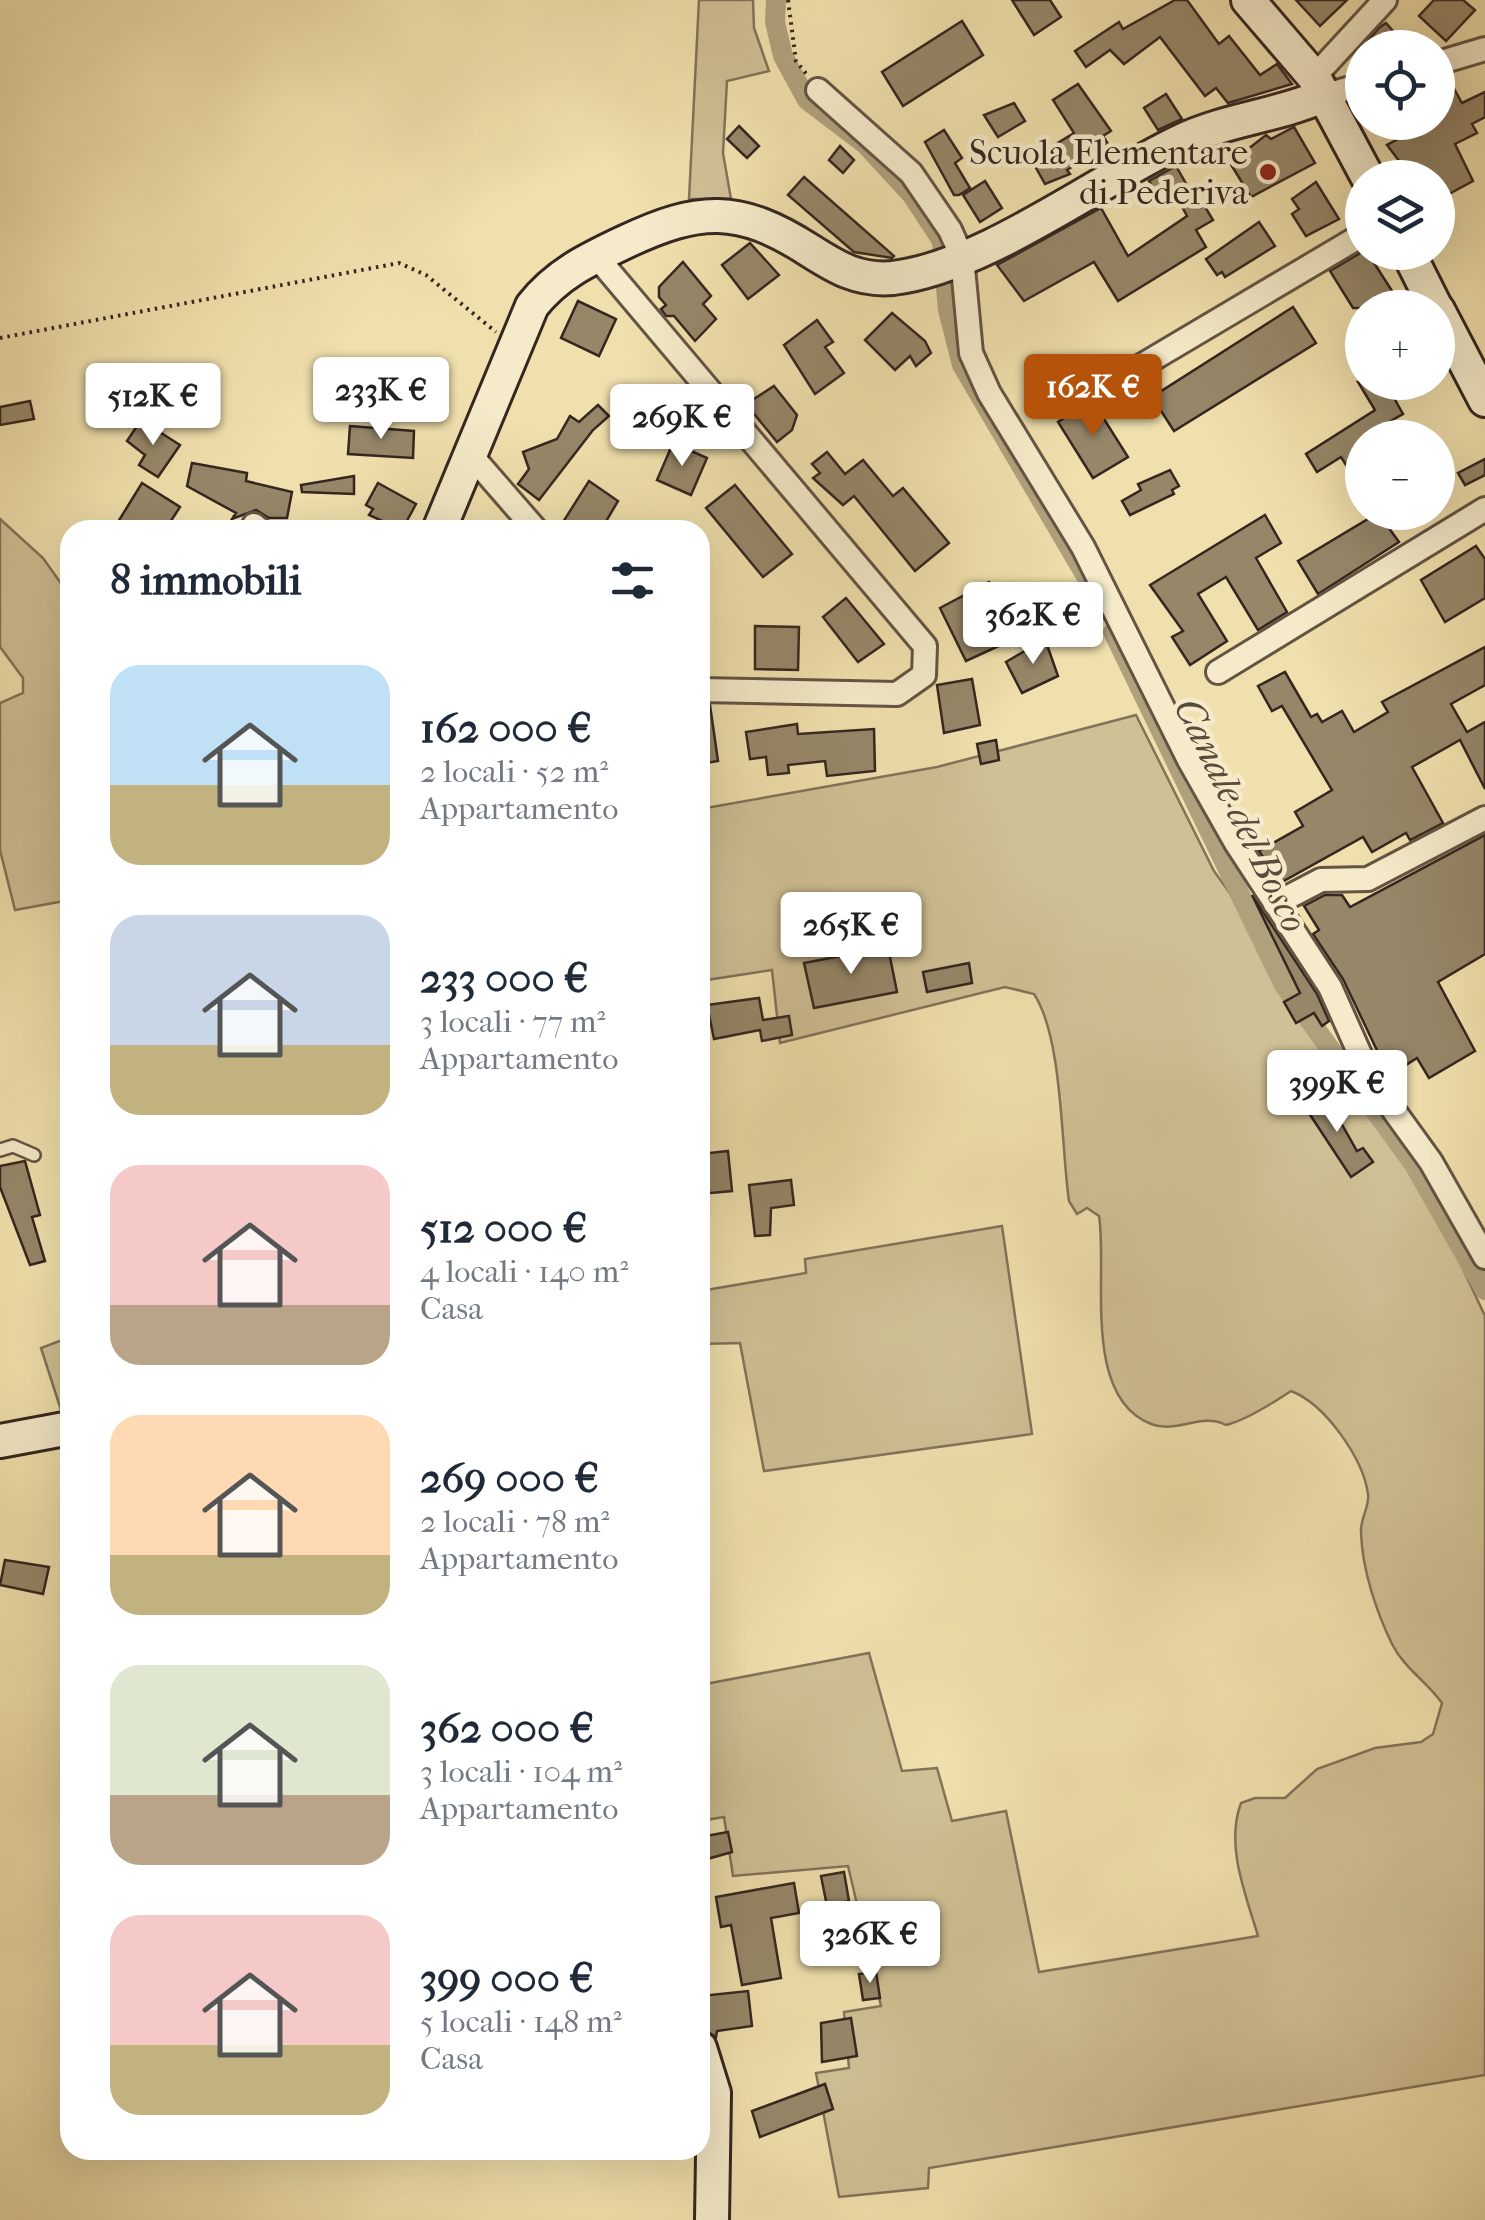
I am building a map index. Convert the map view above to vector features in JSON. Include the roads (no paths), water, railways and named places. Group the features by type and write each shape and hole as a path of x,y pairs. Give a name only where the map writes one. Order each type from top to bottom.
{"main road":[{"path":"1248,0 1320,86 1359,160"},
{"path":"443,520 513,346 542,293 596,256 681,219 722,214 765,225 848,274 894,278 947,263 1226,122 1302,106 1320,86"},
{"path":"1455,342 1485,400"},
{"path":"0,1441 60,1430"},
{"path":"710,2072 714,2093 712,2220"}],"street":[{"path":"1320,86 1384,0"},
{"path":"1455,58 1485,49"},
{"path":"1320,86 1345,85"},
{"path":"818,90 911,173 944,220 947,263 971,353 988,393 1083,547 1189,760 1330,987 1371,1079 1432,1162 1485,1257"},
{"path":"1141,366 1345,245"},
{"path":"596,256 925,646 924,676 897,694 710,690"},
{"path":"469,453 527,520"},
{"path":"1218,672 1485,509"},
{"path":"1276,904 1321,880 1368,879 1485,818"}],"lane":[{"path":"0,1150 14,1146 34,1155"}],"waterway":[{"name":"Canale del Bosco","path":"776,0 775,22 783,56 807,100 865,144 912,195 942,241 948,310 962,365 1090,583"},
{"name":"Canale del Bosco","path":"1113,632 1284,985 1415,1166 1485,1290"}],"place":[{"name":"Scuola Elementare di Pederiva","path":"1268,172"}]}
